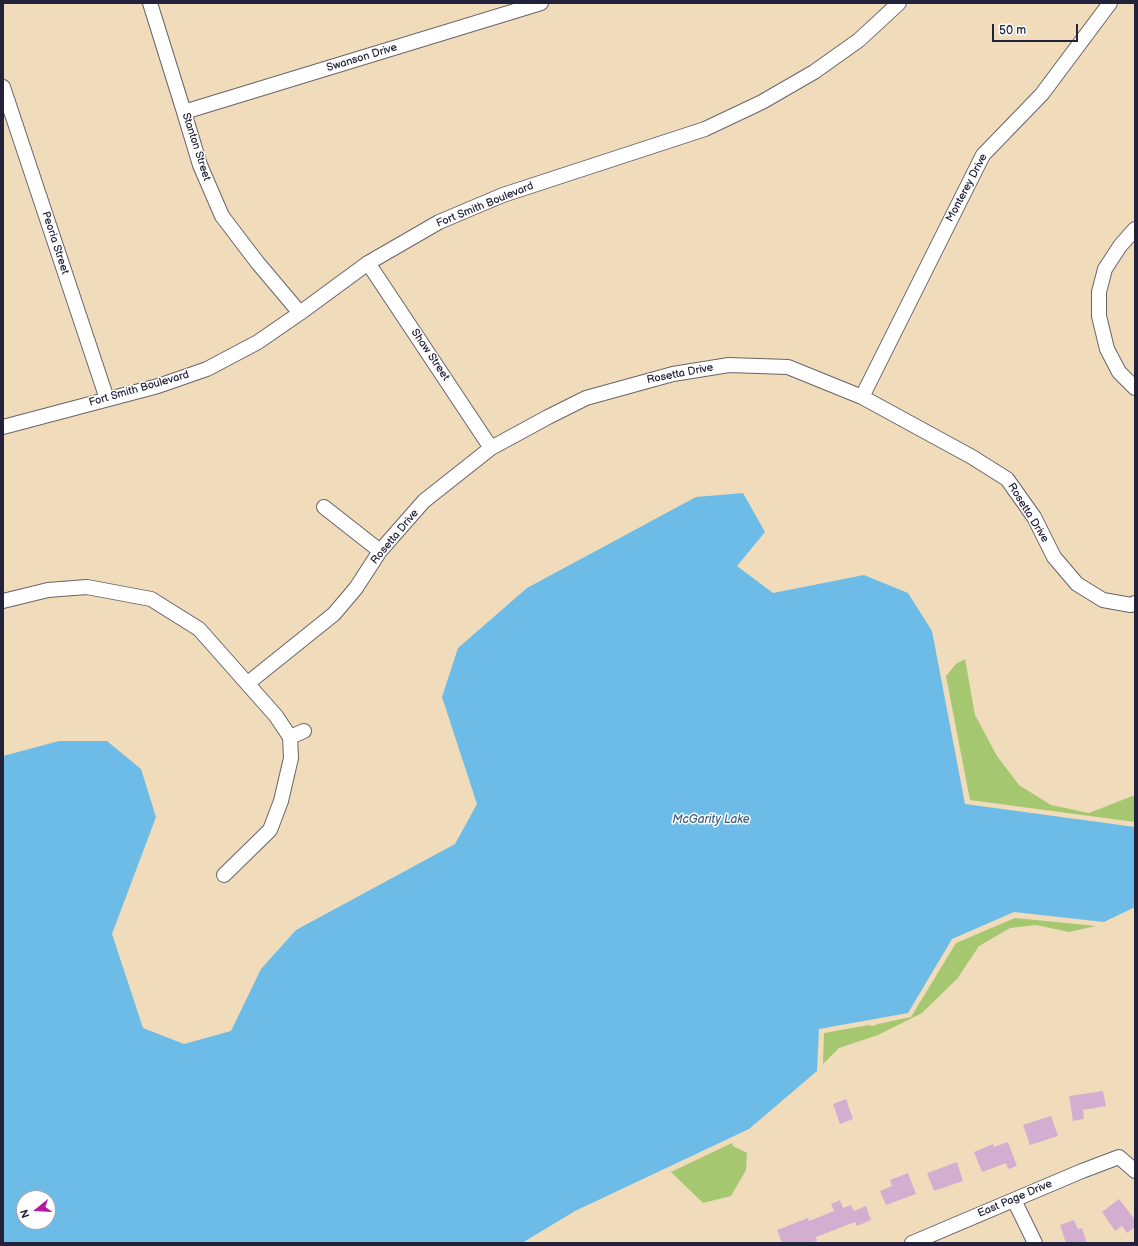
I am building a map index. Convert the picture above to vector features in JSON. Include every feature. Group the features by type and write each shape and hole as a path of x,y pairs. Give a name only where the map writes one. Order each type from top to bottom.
{"street":[{"name":"Stanton Street","path":"150,3 200,165 222,216 257,262 300,313"},
{"name":"Swanson Drive","path":"184,112 540,3"},
{"name":"Fort Smith Boulevard","path":"3,427 158,386 207,369 258,342 368,263 439,222 503,195 705,129 762,102 814,72 859,40 898,3"},
{"name":"Monterey Drive","path":"862,397 983,155 1042,94 1110,3"},
{"name":"Peoria Street","path":"3,87 107,399"},
{"path":"1135,229 1120,246 1105,268 1099,292 1099,316 1107,349 1119,372 1135,388"},
{"name":"Shaw Street","path":"368,263 491,448"},
{"name":"Rosetta Drive","path":"248,683 334,614 356,588 380,551 424,501 491,448 548,416 586,398 673,374 729,365 788,367 862,397 972,457 1007,479 1034,517 1054,557 1077,584 1103,600 1131,605 1135,604"},
{"path":"324,507 380,551"},
{"path":"3,601 48,590 87,586 151,599 199,629 276,716 290,737 291,758 281,801 270,830 224,875"},
{"path":"290,737 304,731"},
{"name":"East Page Drive","path":"912,1243 1082,1171 1119,1157 1135,1171"},
{"path":"1014,1200 1035,1243"}],"green space":[{"path":"965,659 975,715 997,756 1019,785 1051,805 1089,813 1135,795 1135,822 970,800 946,676 956,664"},
{"path":"1015,918 1096,926 1069,932 1036,925 1010,928 979,946 957,979 922,1013 878,1035 839,1048 823,1064 824,1033 869,1025 873,1026 911,1017 956,943"},
{"path":"732,1143 733,1146 747,1153 746,1170 731,1196 703,1203 671,1172"}],"water":[{"name":"McGarity Lake","path":"743,493 765,532 737,566 773,593 864,575 908,593 932,631 965,804 1135,827 1135,907 1104,922 1014,912 952,939 908,1013 819,1029 817,1071 749,1129 575,1211 522,1243 3,1243 3,756 59,741 107,741 141,769 156,817 112,934 143,1028 184,1044 231,1031 261,969 296,930 455,844 477,804 442,697 458,648 527,588 696,497"}],"building":[{"path":"1103,1091 1106,1106 1083,1110 1084,1119 1073,1121 1069,1096"},
{"path":"846,1099 853,1119 840,1124 833,1104"},
{"path":"1051,1116 1058,1136 1030,1145 1023,1125"},
{"path":"1008,1142 1017,1166 1008,1169 1006,1163 982,1172 974,1152 993,1144 994,1147"},
{"path":"957,1162 963,1181 934,1191 927,1173"},
{"path":"908,1173 916,1194 886,1205 880,1191 892,1186 890,1180"},
{"path":"1119,1199 1135,1220 1135,1227 1127,1233 1122,1226 1115,1231 1102,1212"},
{"path":"840,1200 843,1208 851,1205 854,1211 866,1206 871,1220 857,1226 855,1222 816,1237 817,1241 810,1243 782,1243 777,1230 808,1218 809,1221 834,1211 831,1204"},
{"path":"1074,1220 1078,1229 1082,1228 1087,1243 1066,1243 1060,1225"}]}
